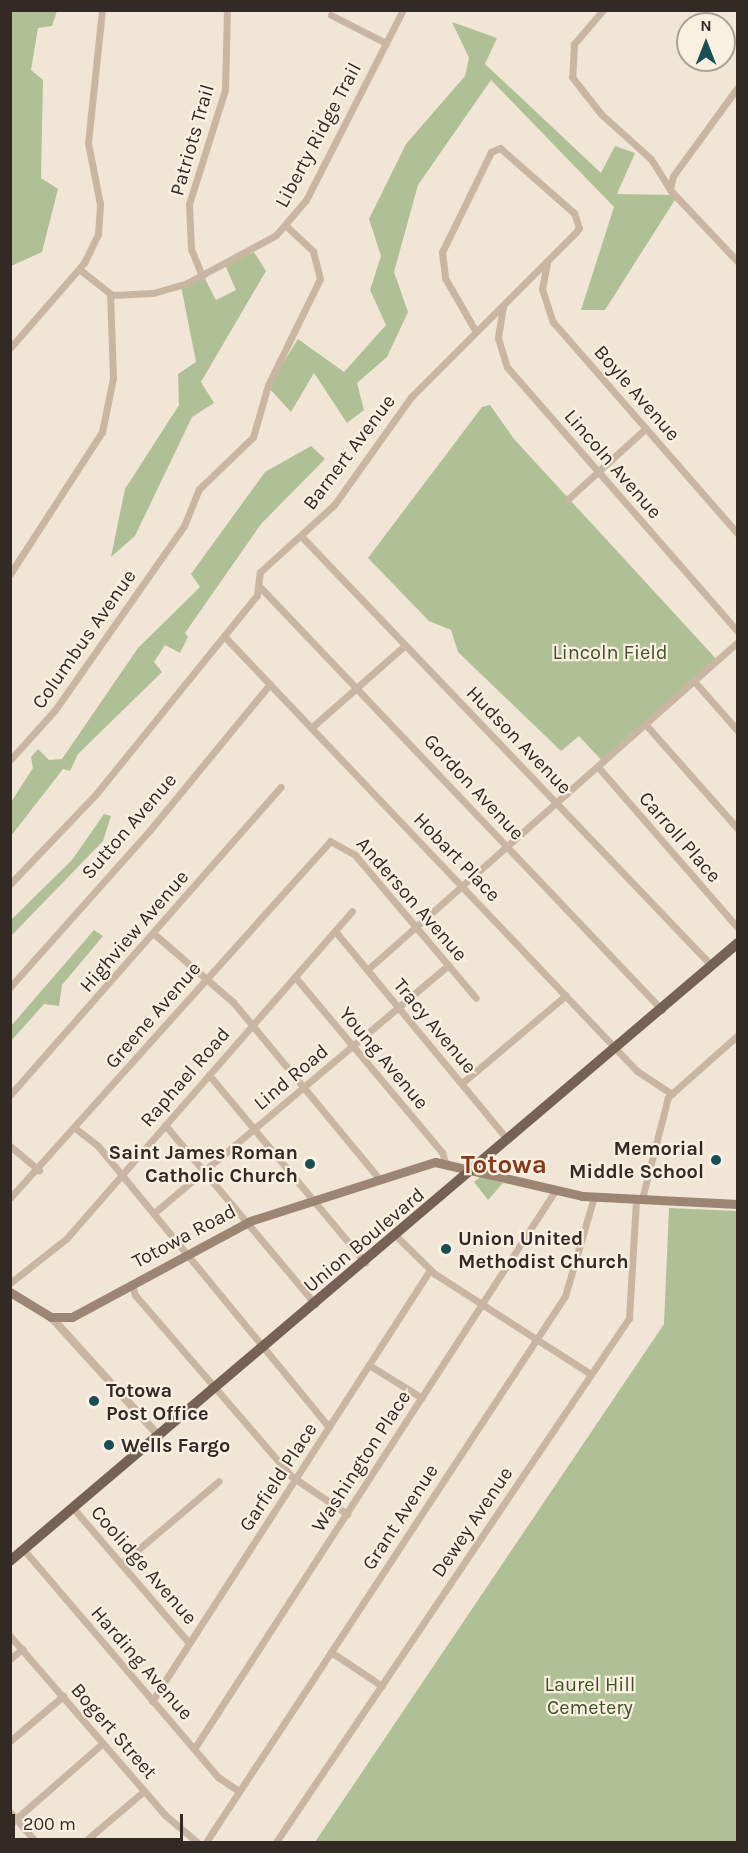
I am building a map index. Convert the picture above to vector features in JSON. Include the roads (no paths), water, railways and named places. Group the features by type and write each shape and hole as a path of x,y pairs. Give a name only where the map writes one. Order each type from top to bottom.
{"main road":[{"name":"Union Boulevard","path":"10,1562 510,1142 738,943"},
{"name":"Totowa Road","path":"51,1317 72,1317 247,1222 378,1177 445,1162 555,1191 594,1197 738,1204"},
{"path":"10,1292 51,1317"}],"street":[{"path":"10,348 79,269 100,224 88,143 102,10"},
{"name":"Patriots Trail","path":"202,276 191,249 189,204 225,90 227,10"},
{"name":"Liberty Ridge Trail","path":"110,294 164,291 202,276 286,226 306,200 403,10"},
{"path":"603,10 574,44 572,77 670,189 738,262"},
{"path":"331,15 386,43"},
{"path":"670,189 673,176 738,87"},
{"name":"Barnert Avenue","path":"10,884 96,794 224,636 261,588 257,576 302,537 334,505 411,397 548,261 579,228 571,210 507,151 490,152 442,252 445,278 476,332"},
{"name":"Columbus Avenue","path":"10,760 55,710 179,533 185,524 196,492 253,437 268,385 317,290 316,257 286,226"},
{"name":"Boyle Avenue","path":"548,261 542,289 549,315 738,534"},
{"path":"10,574 102,432 113,378 110,294 79,269"},
{"name":"Lincoln Avenue","path":"504,304 498,338 507,367 738,632"},
{"path":"568,499 646,428"},
{"name":"Hudson Avenue","path":"302,537 712,966"},
{"name":"Gordon Avenue","path":"261,588 662,1010"},
{"name":"Hobart Place","path":"224,636 618,1050 672,1094"},
{"path":"367,970 464,888 738,642"},
{"path":"311,728 405,645"},
{"path":"694,681 738,731"},
{"name":"Sutton Avenue","path":"10,987 150,830 270,684"},
{"path":"646,725 738,830"},
{"name":"Carroll Place","path":"598,767 738,928"},
{"name":"Highview Avenue","path":"10,1095 281,787"},
{"name":"Anderson Avenue","path":"319,852 330,841 346,847 476,998"},
{"name":"Greene Avenue","path":"10,1198 39,1170 319,852"},
{"name":"Raphael Road","path":"10,1283 60,1245 352,911"},
{"name":"Tracy Avenue","path":"335,931 510,1142"},
{"path":"153,933 207,980 252,1026 378,1177"},
{"name":"Lind Road","path":"154,1213 448,965"},
{"name":"Young Avenue","path":"295,977 445,1162"},
{"path":"462,1083 566,995"},
{"path":"672,1094 738,1035"},
{"path":"209,1075 365,1262"},
{"name":"Dewey Avenue","path":"276,1842 631,1314 639,1199 660,1114 672,1094"},
{"path":"165,1125 315,1304"},
{"path":"75,1128 121,1174 329,1427"},
{"path":"10,1146 39,1170"},
{"name":"Washington Place","path":"194,1749 555,1191"},
{"name":"Grant Avenue","path":"206,1842 568,1291 594,1197"},
{"path":"396,1236 430,1270 591,1374"},
{"name":"Garfield Place","path":"152,1701 430,1270"},
{"path":"132,1284 135,1295 213,1390 295,1479 347,1514"},
{"path":"51,1317 159,1436"},
{"path":"369,1365 422,1398"},
{"path":"121,1564 219,1481"},
{"name":"Coolidge Avenue","path":"73,1508 189,1643"},
{"name":"Harding Avenue","path":"24,1550 194,1749 239,1791"},
{"name":"Bogert Street","path":"10,1636 144,1791 197,1842"},
{"path":"10,1659 22,1649"},
{"path":"331,1652 382,1686"},
{"path":"10,1741 63,1696"},
{"path":"13,1821 103,1743"},
{"path":"84,1842 144,1791"},
{"path":"10,1812 13,1821 36,1842"}],"place":[{"name":"Memorial Middle School","path":"716,1160"},
{"name":"Saint James Roman Catholic Church","path":"310,1164"},
{"name":"Union United Methodist Church","path":"446,1249"},
{"name":"Totowa Post Office","path":"94,1401"},
{"name":"Wells Fargo","path":"109,1445"}],"district":[{"name":"Totowa","path":"504,1165"}],"park label":[{"name":"Lincoln Field","path":"610,652"},
{"name":"Laurel Hill Cemetery","path":"590,1696"}]}
